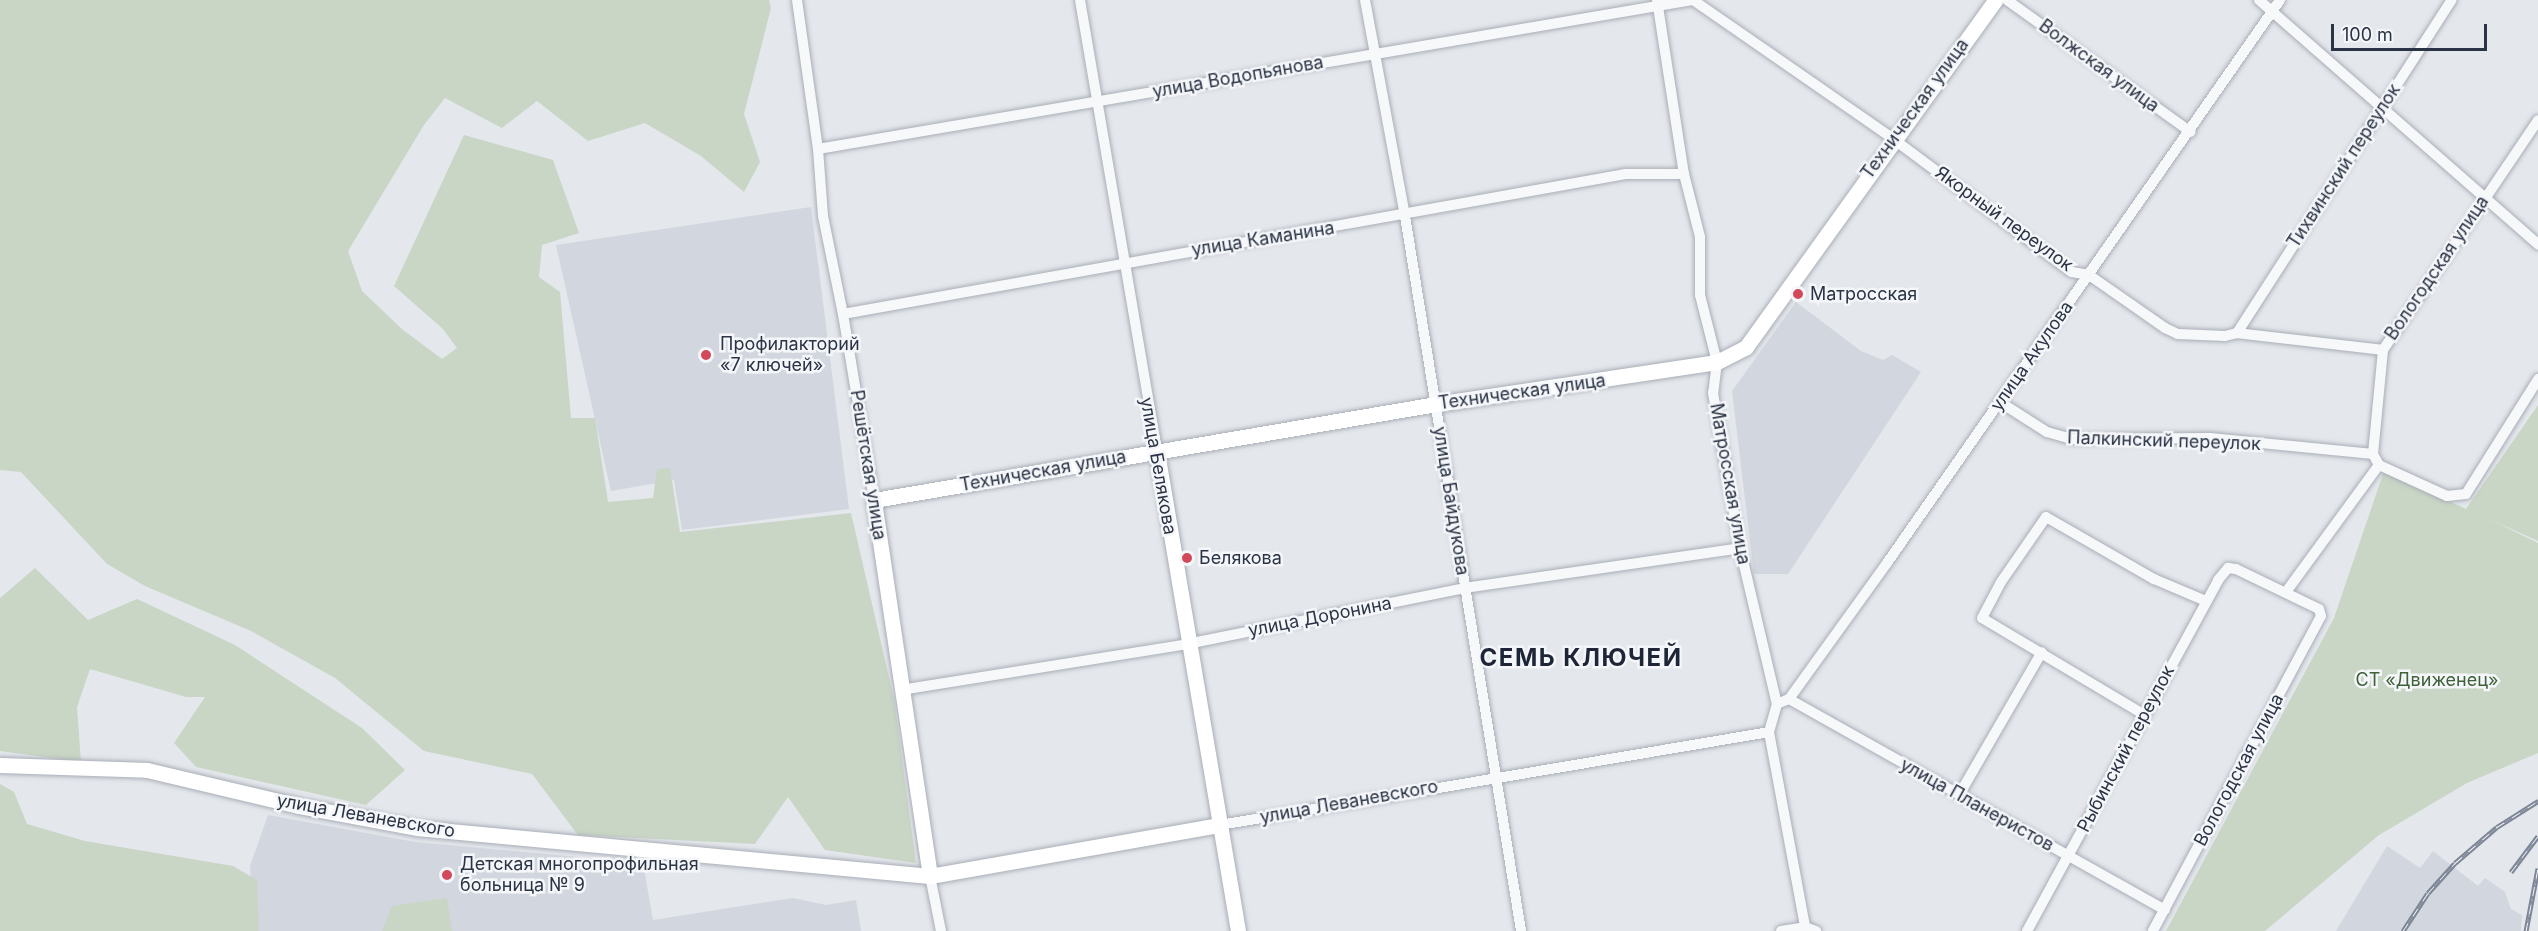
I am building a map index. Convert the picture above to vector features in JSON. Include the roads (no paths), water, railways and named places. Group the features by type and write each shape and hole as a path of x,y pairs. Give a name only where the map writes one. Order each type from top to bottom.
{"street":[{"name":"Решётская улица","path":"797,0 818,149 823,216 843,314 874,500 901,690 930,876 941,931"},
{"name":"улица Белякова","path":"1080,0 1122,262 1238,931"},
{"name":"улица Байдукова","path":"1365,0 1378,53 1405,216 1419,321 1436,404 1494,776 1521,931"},
{"name":"Якорный переулок","path":"1657,4 1692,0 1892,138 2072,272 2090,275 2137,311 2178,334 2225,336 2237,333 2382,350"},
{"name":"Техническая улица","path":"874,500 1436,404 1717,362 1746,347 1892,138 1995,0"},
{"name":"Волжская улица","path":"2007,0 2191,132"},
{"path":"2259,0 2276,5 2538,244"},
{"name":"Тихвинский переулок","path":"2237,333 2452,0"},
{"name":"улица Водопьянова","path":"818,149 1657,4"},
{"name":"Матросская улица","path":"1657,4 1684,174 1700,237 1700,295 1717,362 1713,393 1740,548 1777,704 1769,732 1809,930"},
{"name":"улица Акулова","path":"1789,699 2191,132 2276,5"},
{"name":"Вологодская улица","path":"2373,454 2382,350 2538,120"},
{"name":"улица Каманина","path":"843,314 1122,262 1405,216 1626,174 1684,174"},
{"path":"2373,454 2379,465 2447,496 2466,494 2538,379"},
{"name":"Палкинский переулок","path":"2000,402 2058,437 2210,438 2373,454"},
{"path":"2286,592 2379,465"},
{"path":"2143,714 1982,618 2016,556 2046,517 2154,579 2206,601"},
{"name":"улица Доронина","path":"901,690 1187,644 1464,588 1740,548"},
{"name":"Рыбинский переулок","path":"2027,931 2069,857 2143,714 2206,601 2228,568 2286,592"},
{"name":"Вологодская улица","path":"2153,931 2321,616 2319,609 2286,592"},
{"path":"1959,795 2042,652"},
{"path":"1777,704 1789,699"},
{"name":"улица Планеристов","path":"1789,699 2164,910"},
{"name":"улица Леваневского","path":"0,765 73,765 147,770 299,806 417,828 930,876 1494,776 1769,732"},
{"path":"1781,931 1809,930"}],"railway":[{"path":"2403,931 2428,893 2455,863 2497,827 2538,801"},
{"path":"2511,872 2538,836"},
{"path":"2526,931 2538,868"}],"place":[{"name":"Матросская","path":"1798,294"},
{"name":"Профилакторий «7 ключей»","path":"706,355"},
{"name":"Белякова","path":"1187,558"},
{"name":"Детская многопрофильная больница № 9","path":"447,875"}],"district":[{"name":"СЕМЬ КЛЮЧЕЙ","path":"1581,658"}],"park label":[{"name":"СТ «Движенец»","path":"2427,680"}]}
